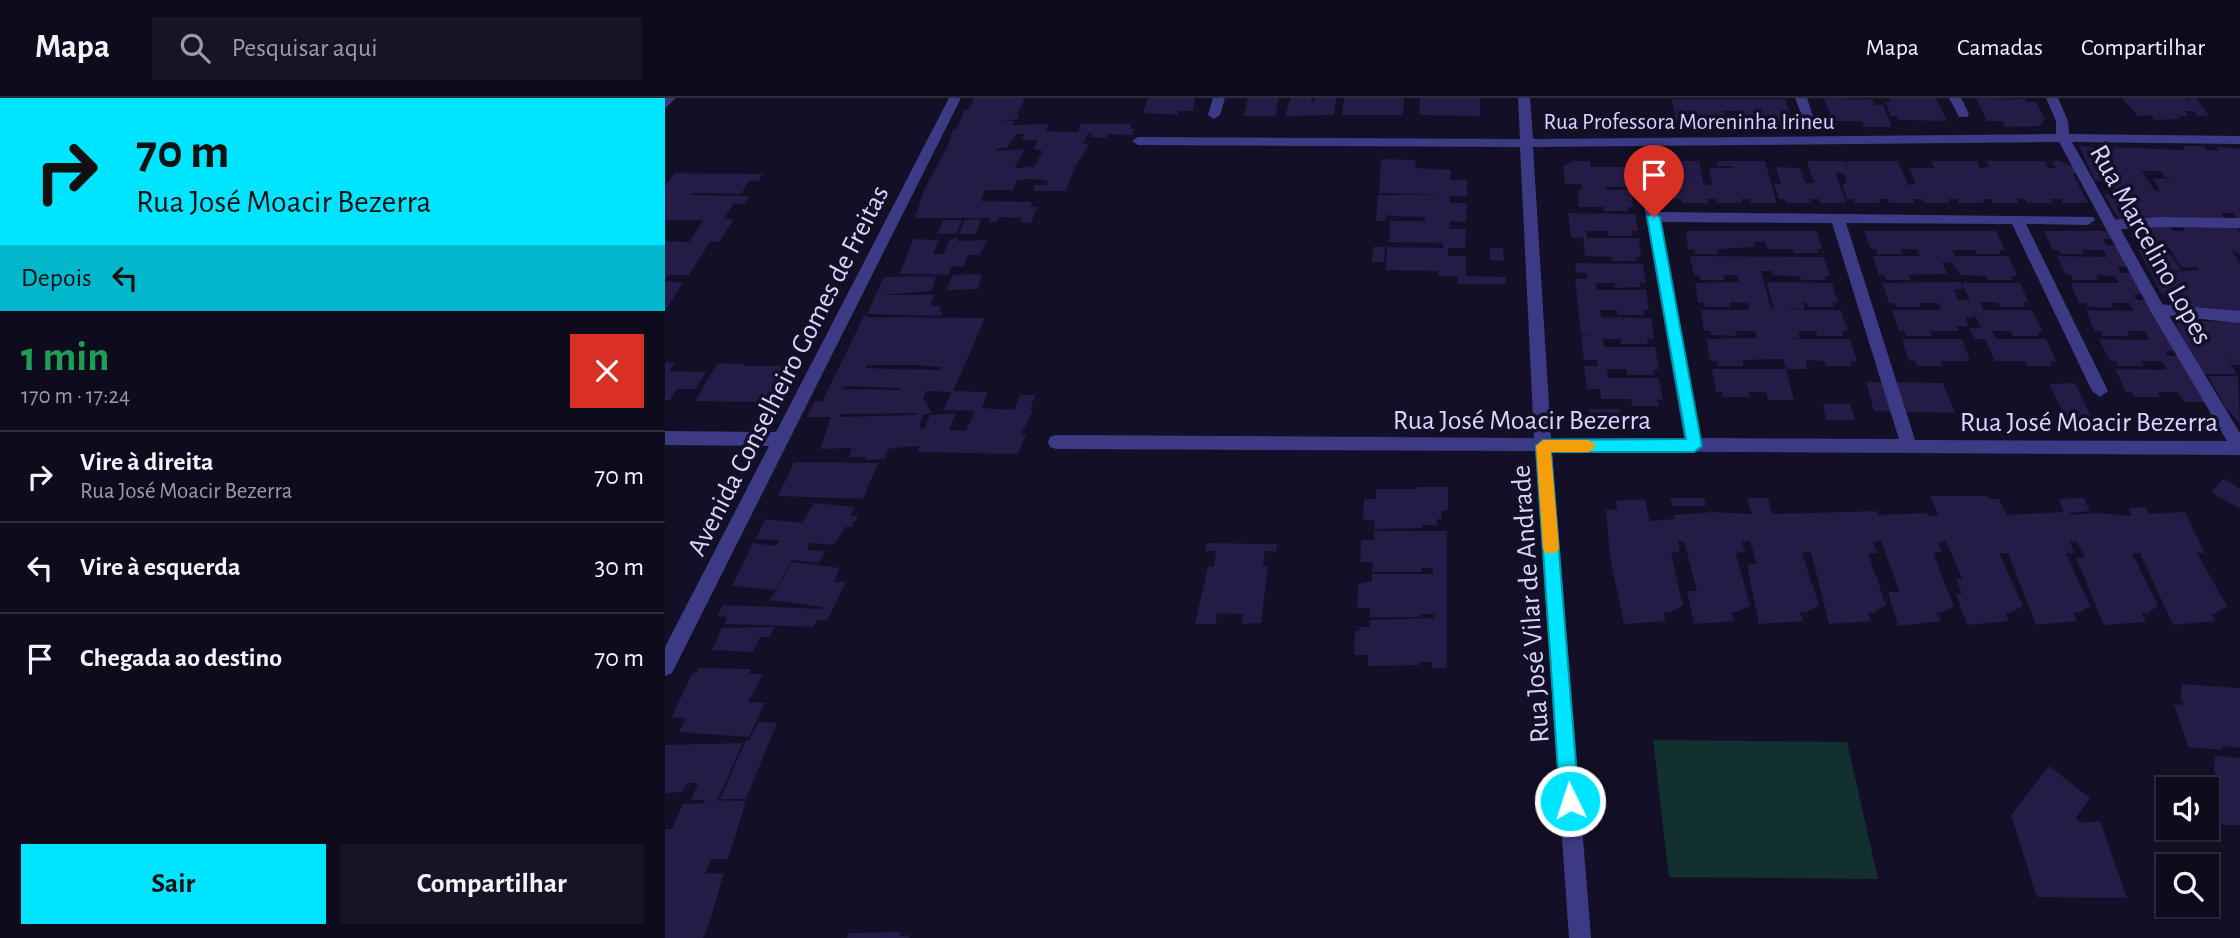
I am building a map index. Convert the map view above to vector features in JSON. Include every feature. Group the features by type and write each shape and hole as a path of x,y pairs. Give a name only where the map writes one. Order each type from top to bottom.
{"street":[{"path":"665,104 670,98"},
{"name":"Avenida Conselheiro Gomes de Freitas","path":"665,667 955,98"},
{"path":"1214,115 1219,98"},
{"name":"Rua José Vilar de Andrade","path":"1524,98 1543,446 1580,938"},
{"path":"1801,98 1807,116"},
{"path":"1955,98 1963,114"},
{"name":"Rua Marcelino Lopes","path":"2052,98 2061,121 2063,138 2158,310 2240,448"},
{"name":"Rua Professora Moreninha Irineu","path":"1138,141 1527,143 2063,138 2240,140"},
{"path":"1645,169 1694,446"},
{"path":"1654,217 2088,220"},
{"path":"1838,219 1909,446"},
{"path":"2017,220 2101,391"},
{"path":"2110,225 2159,222 2240,223"},
{"path":"2158,310 2240,317"},
{"path":"665,438 781,439"},
{"name":"Rua José Moacir Bezerra","path":"1056,442 2240,448"}],"green space":[{"path":"1653,740 1847,742 1878,879 1669,877"}],"building":[{"path":"974,98 1025,98 1019,111 1012,114 1019,113 1017,120 998,120 1015,121 1013,125 1049,124 1046,131 1078,132 1081,124 1131,124 1130,129 1134,129 1132,135 1108,134 1106,138 1090,137 1092,134 1088,133 1083,143 1089,144 1083,155 1076,166 1067,167 1075,167 1066,191 1033,191 1035,185 1046,185 1048,180 1029,179 1017,180 1013,190 985,190 981,201 1032,202 1030,207 1037,207 1031,223 1020,222 1022,218 1000,217 997,222 988,223 990,218 915,218 924,190 947,148 953,129 957,129 964,110 968,110","holes":["1016,134 1025,134 1021,140 1038,141 1033,149 1042,152 1032,171 1033,166 1014,169 1025,149 996,151 998,148 1007,148"]},
{"path":"1148,98 1195,98 1193,111 1179,111 1178,115 1143,113"},
{"path":"1248,98 1279,98 1275,116 1243,116"},
{"path":"1291,98 1312,98 1311,103 1314,103 1315,98 1336,98 1334,115 1285,116"},
{"path":"1344,98 1404,98 1403,115 1342,115"},
{"path":"1420,98 1480,98 1480,116 1419,115"},
{"path":"1824,98 1872,99 1874,105 1883,105 1892,127 1864,127 1862,121 1832,121"},
{"path":"1889,98 1936,98 1947,121 1898,120 1896,116 1891,116 1885,102 1890,102"},
{"path":"1976,98 2025,99 2027,102 2036,102 2045,119 2039,126 2005,127 2002,121 1987,121"},
{"path":"2122,98 2187,98 2191,104 2189,98 2196,98 2209,116 2197,116 2194,111 2185,111 2188,116 2178,116 2180,119 2154,120 2151,115 2138,116"},
{"path":"1672,99 1785,99 1792,121 1759,121 1760,126 1745,126 1740,111 1723,111 1724,115 1732,115 1735,126 1719,126 1717,118 1712,118 1713,121 1676,121"},
{"path":"2079,146 2185,150 2183,146 2204,146 2206,150 2219,151 2216,147 2240,149 2240,224 2234,213 2221,213 2224,218 2139,217 2142,221 2120,222 2104,194 2113,194 2109,181 2095,181","holes":["2142,171 2161,171 2165,177 2174,179 2153,178 2160,191 2155,191"]},
{"path":"1381,159 1416,160 1415,168 1451,170 1450,180 1467,180 1467,196 1450,196 1450,203 1467,203 1466,222 1450,221 1449,229 1466,229 1465,248 1448,248 1448,256 1466,256 1466,276 1506,277 1506,284 1458,284 1458,276 1438,276 1438,271 1386,270 1387,247 1443,248 1443,243 1389,242 1390,221 1425,221 1425,217 1386,214 1385,221 1376,221 1378,195 1443,195 1379,193"},
{"path":"1573,161 1590,161 1591,167 1627,167 1630,184 1625,184 1625,187 1605,187 1606,190 1631,190 1633,207 1628,207 1628,211 1604,211 1604,207 1579,207 1578,190 1581,190 1581,184 1565,184 1563,167"},
{"path":"1665,161 1699,161 1704,185 1707,185 1712,184 1709,168 1734,168 1718,166 1717,161 1765,161 1777,203 1751,203 1750,199 1741,199 1742,203 1717,203 1716,199 1707,199 1708,203 1682,203 1681,199 1673,199 1670,185 1679,184 1676,173 1667,173"},
{"path":"1807,161 1844,161 1848,167 1846,161 1898,161 1908,185 1916,184 1909,168 1934,168 1931,161 1977,161 1980,168 1989,167 1986,161 2045,161 2048,168 2056,168 2052,161 2060,161 2073,167 2077,174 2073,174 2088,203 2063,203 2061,199 2051,199 2054,203 2027,203 2025,199 2016,198 2019,203 1993,203 1991,199 1982,199 1984,203 1958,203 1957,199 1948,199 1950,203 1924,203 1922,199 1913,199 1915,203 1889,203 1888,199 1879,199 1880,203 1855,203 1854,199 1847,199 1842,184 1847,183 1844,173 1836,173 1846,203 1820,203 1819,199 1810,199 1812,203 1786,203 1784,199 1779,199 1774,184 1781,184 1776,167 1800,168 1805,183 1814,183"},
{"path":"675,173 763,174 758,181 749,181 741,194 690,195 749,196 744,204 734,203 724,219 734,219 719,242 710,242 689,275 669,275 665,279 665,241 689,242 703,220 665,220 665,185"},
{"path":"1568,213 1635,214 1638,231 1632,231 1632,236 1608,236 1608,231 1586,231 1587,238 1639,238 1641,257 1636,257 1636,261 1612,261 1611,257 1585,256 1583,238 1571,237"},
{"path":"981,219 976,234 959,234 965,220"},
{"path":"943,220 962,220 956,234 937,234"},
{"path":"2168,224 2173,231 2185,231 2183,228 2235,225 2240,232 2240,254 2232,250 2240,264 2240,312 2195,311 2191,305 2173,306 2166,295 2162,295 2138,249 2147,249 2132,226","holes":["2166,248 2170,249 2181,267 2197,267 2199,270 2170,272 2169,270 2181,270"]},
{"path":"1686,231 1817,231 1822,249 1817,249 1818,253 1794,253 1793,249 1767,249 1765,242 1754,242 1755,247 1718,249 1719,254 1695,254 1694,249 1688,249"},
{"path":"1864,231 1996,231 2005,250 1999,250 2001,254 1952,250 1955,256 2008,256 2017,276 2011,276 2013,280 1988,280 1986,276 1960,275 1949,256 1952,263 1942,262 1947,274 1909,275 1911,280 1886,280 1884,275 1879,275 1873,256 1920,256 1917,249 1900,249 1902,254 1877,254 1876,249 1871,249"},
{"path":"2044,231 2108,231 2113,239 2103,239 2106,245 2116,245 2128,267 2118,267 2121,273 2132,273 2144,294 2134,294 2137,300 2147,300 2176,351 2165,351 2167,356 2179,356 2205,402 2184,402 2178,392 2158,392 2160,397 2134,397 2132,392 2126,392 2115,369 2167,370 2162,361 2141,361 2144,366 2118,366 2116,361 2110,361 2099,339 2149,340 2145,331 2127,331 2129,336 2102,336 2101,331 2094,331 2086,310 2134,311 2129,303 2111,303 2114,308 2089,307 2086,303 2079,303 2071,283 2119,283 2114,276 2096,275 2098,280 2073,280 2071,275 2066,275 2057,256 2107,257 2103,250 2082,250 2084,254 2061,254 2058,250 2053,250"},
{"path":"958,238 957,241 987,240 980,255 968,255 963,267 952,266 948,275 900,274 913,239 939,240 933,254 943,254 950,240"},
{"path":"1373,247 1385,247 1384,262 1372,262"},
{"path":"1490,248 1503,248 1504,261 1490,260"},
{"path":"1690,256 1824,257 1830,276 1824,276 1826,280 1801,280 1800,276 1773,275 1772,271 1761,271 1771,309 1774,309 1766,282 1832,283 1838,302 1832,302 1834,307 1808,307 1807,303 1803,302 1805,309 1783,310 1841,310 1848,331 1842,331 1843,336 1817,336 1816,331 1798,331 1800,338 1791,339 1850,339 1857,361 1850,361 1852,366 1826,366 1824,361 1806,360 1807,369 1786,369 1783,359 1743,360 1743,366 1718,366 1717,361 1710,361 1706,339 1757,338 1755,331 1736,331 1737,336 1711,335 1710,331 1704,331 1701,310 1749,310 1748,303 1730,302 1731,307 1705,307 1704,303 1698,302 1695,283 1739,282 1737,275 1724,275 1725,280 1700,280 1699,275 1694,275"},
{"path":"1575,263 1643,264 1646,283 1640,283 1640,287 1615,288 1615,283 1596,283 1597,290 1646,290 1649,310 1643,310 1644,315 1617,315 1617,310 1600,310 1601,317 1651,318 1654,339 1647,339 1648,344 1621,344 1621,339 1603,339 1604,347 1655,347 1659,369 1653,370 1654,375 1627,375 1626,369 1607,369 1608,378 1659,378 1663,400 1657,399 1659,406 1632,406 1631,399 1601,399 1600,389 1587,389 1584,366 1598,366 1597,360 1584,360 1581,335 1593,336 1581,334 1575,279 1587,279 1587,273 1576,272"},
{"path":"982,274 978,289 946,290 953,275"},
{"path":"936,276 931,291 882,295 934,295 930,306 941,306 941,316 867,314 884,277"},
{"path":"665,281 683,283 665,311"},
{"path":"1960,282 1963,289 1954,289 1958,300 1970,300 1962,283 2020,283 2029,303 2024,302 2025,307 2000,307 1998,302 1980,302 1983,310 2032,310 2043,332 2037,332 2039,336 2013,336 2011,331 1992,331 1996,339 2046,339 2056,361 2050,361 2052,366 2027,366 2025,361 1995,361 1985,339 1974,339 1969,328 1981,328 1973,310 1975,317 1965,317 1969,326 1956,326 1959,331 1930,331 1932,336 1906,336 1905,331 1899,331 1892,310 1941,310 1938,303 1919,303 1921,307 1896,307 1894,303 1889,303 1882,283"},
{"path":"864,316 985,318 953,391 988,392 982,408 1014,410 1020,395 1035,395 1030,410 1033,411 1021,434 1026,435 1018,454 917,452 920,446 913,446 888,449 885,459 865,460 866,457 849,457 852,448 820,449 831,417 807,417 815,401 822,402","holes":["867,365 942,367 940,370 866,368","844,386 901,388 900,390 842,389","926,391 952,392 943,410 975,411 966,431 949,430 956,413 930,415 924,429 919,427 923,415 932,413 923,398","917,413 840,417 841,414"]},
{"path":"2174,320 2240,322 2240,365 2233,365 2223,349 2237,374 2200,374"},
{"path":"1902,339 1962,339 1970,361 1941,361 1943,366 1917,366 1915,360 1909,361"},
{"path":"665,362 675,363 669,371 706,372 696,389 677,389 670,400 665,400"},
{"path":"717,363 787,366 768,402 695,401"},
{"path":"1712,369 1786,369 1794,400 1768,400 1766,392 1749,392 1750,397 1723,397 1722,392 1716,392"},
{"path":"2208,376 2238,376 2240,424 2226,408"},
{"path":"1866,382 1943,383 1955,413 1874,411"},
{"path":"2075,383 2092,419 2066,419 2049,384"},
{"path":"1823,404 1850,404 1855,420 1826,420"},
{"path":"1589,409 1620,409 1622,422 1601,421 1590,413"},
{"path":"794,462 878,463 863,499 778,496"},
{"path":"2224,478 2240,489 2240,509 2211,492"},
{"path":"1448,487 1448,510 1442,510 1437,525 1422,525 1423,528 1374,529 1375,520 1363,520 1364,499 1376,499 1376,489"},
{"path":"1930,496 1987,496 1988,499 1999,499 2007,515 2064,512 2059,499 2084,498 2090,511 2070,513 2071,515 2096,513 2132,516 2128,508 2145,507 2149,514 2185,512 2205,553 2197,553 2227,606 2215,614 2211,613 2215,621 2173,625 2140,553 2132,553 2158,606 2147,614 2141,612 2146,622 2104,625 2076,558 2085,557 2076,541 2070,542 2074,553 2066,553 2090,606 2079,613 2073,612 2077,621 2036,625 2008,553 1999,553 2023,606 2005,613 2009,621 1967,625 1956,594 1962,594 1956,579 1962,579 1946,541 1938,542 1942,552 1933,553 1954,606 1941,613 1936,612 1941,621 1898,626 1888,592 1900,592 1881,541 1873,542 1877,553 1868,553 1886,605 1873,613 1868,611 1871,621 1829,624 1811,552 1802,553 1819,605 1805,613 1800,612 1803,621 1759,624 1747,565 1757,564 1750,541 1742,542 1745,552 1736,553 1750,606 1732,612 1734,621 1694,624 1687,591 1697,591 1684,541 1678,541 1680,552 1671,553 1683,605 1669,613 1664,611 1665,621 1624,624 1610,557 1606,510 1617,509 1616,501 1645,499 1650,521 1674,519 1674,515 1712,512 1752,514 1747,498 1768,498 1772,513 1777,514 1876,511 1878,515 1938,515"},
{"path":"1670,498 1704,498 1706,506 1672,506"},
{"path":"814,503 855,507 850,516 858,516 852,527 845,527 834,545 810,543 807,550 825,551 819,563 792,560 775,590 732,586 753,543 776,546 780,540 756,539 765,519 802,523"},
{"path":"1374,531 1447,531 1447,668 1432,668 1432,662 1419,662 1420,665 1368,666 1368,655 1354,655 1355,631 1360,631 1359,627 1370,627 1370,620 1434,618 1434,614 1421,614 1421,617 1370,617 1370,608 1357,608 1358,584 1372,581 1372,574 1433,574 1433,568 1421,568 1422,572 1372,572 1373,562 1360,562 1361,540 1374,540"},
{"path":"1207,543 1277,544 1276,551 1265,551 1263,566 1268,566 1261,623 1242,624 1243,614 1217,613 1216,624 1195,624 1208,566 1214,566 1216,551 1205,551"},
{"path":"792,562 840,568 834,582 846,582 827,621 817,620 813,627 724,624 727,617 717,616 723,605 822,609 823,607 770,600"},
{"path":"774,627 769,637 760,637 753,652 712,650 722,628"},
{"path":"698,668 751,669 749,674 763,674 748,702 765,703 749,737 679,732 686,718 672,717 692,673 697,672"},
{"path":"2182,684 2240,688 2240,748 2222,746 2223,750 2188,747 2174,704 2185,705 2180,699"},
{"path":"758,722 777,723 746,799 720,799 746,740 749,741"},
{"path":"743,743 717,800 707,800 746,801 728,859 711,859 705,874 724,873 708,927 703,938 665,938 665,829 672,829 683,804 704,803 705,800 691,800 698,783 687,783 682,792 665,793 665,745"},
{"path":"2215,756 2240,758 2240,825 2222,825 2219,816 2219,777 2214,772"},
{"path":"2049,766 2090,798 2076,818 2081,823 2100,821 2127,898 2037,897 2011,815"},
{"path":"901,932 900,936 910,935 909,938 847,938 849,933"}],"slow traffic":[{"path":"1551,548 1543,446 1589,446"}],"route":[{"path":"1570,801 1543,446 1694,446 1654,217"}]}
